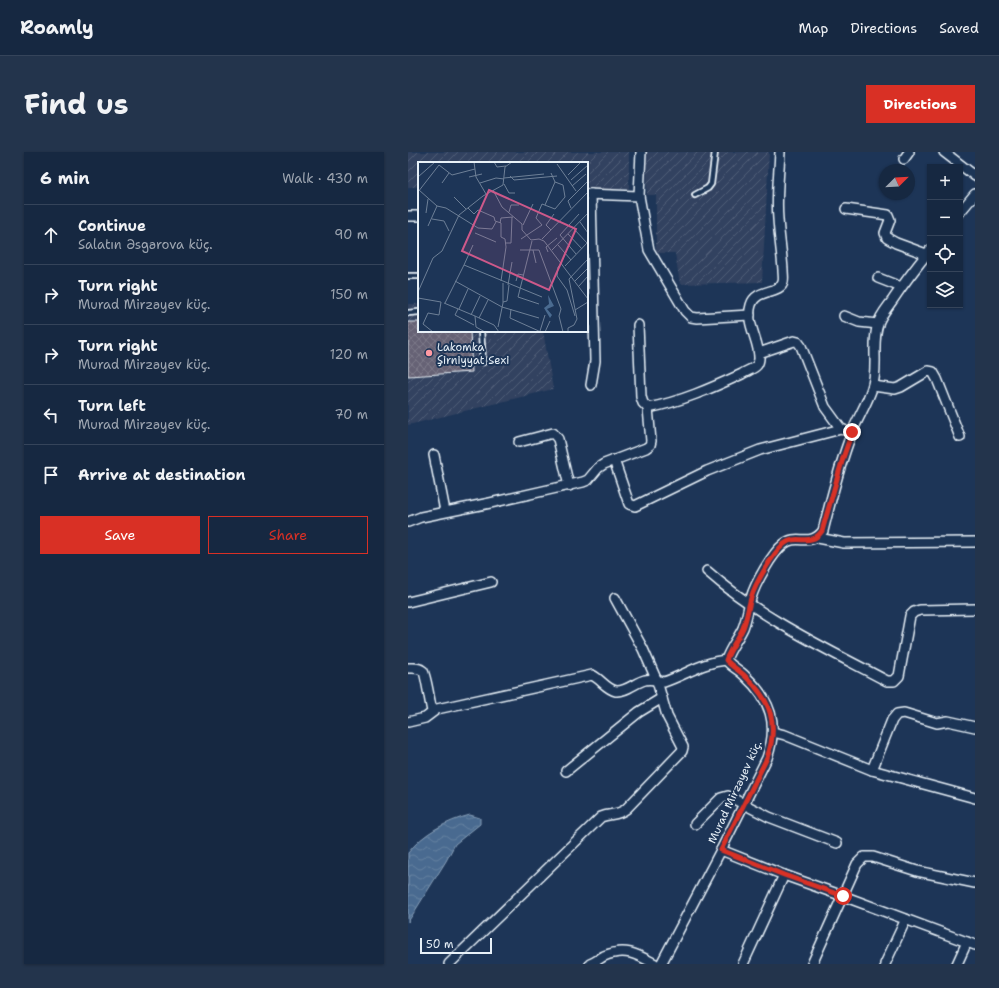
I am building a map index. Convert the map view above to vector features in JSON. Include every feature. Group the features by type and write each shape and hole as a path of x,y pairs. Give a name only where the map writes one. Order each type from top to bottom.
{"street":[{"path":"641,152 639,196 649,250 685,311 691,317 697,318 750,315"},
{"path":"648,408 708,389 758,365 759,352 752,330 750,315 751,305 755,298 762,293 779,289 783,282 778,216 780,152"},
{"path":"944,152 975,176"},
{"path":"591,385 595,361 590,282 589,194 639,196"},
{"path":"963,208 975,194"},
{"path":"846,209 888,215 890,220 885,233 887,238 896,243 927,252"},
{"path":"818,538 822,531 852,432 873,386 878,324 883,313 901,287 927,253"},
{"path":"878,278 901,287"},
{"path":"844,316 859,322 878,324"},
{"path":"409,519 569,486 588,480 598,468 604,464 646,448 650,445 651,441 648,408 643,403 641,397 638,325"},
{"path":"759,352 794,341 798,342 801,346 825,407 841,429"},
{"path":"873,386 895,389 928,371 933,372 960,438"},
{"path":"614,460 630,504 635,506 707,471 760,450 841,429 852,432"},
{"path":"519,442 553,433 556,435 569,486"},
{"path":"434,455 445,511"},
{"path":"408,722 425,718 432,711 437,709 592,676 597,677 609,688 615,691 620,691 644,680 650,679 657,682 664,682 712,662 726,660 728,653 743,628 753,592 777,549 786,542 818,538 844,543 975,542"},
{"path":"708,571 727,588 750,604 887,681 894,681 899,676 910,616 914,612 920,610 975,609"},
{"path":"408,602 491,582"},
{"path":"449,964 601,818 607,814 620,813 626,809 682,751 683,747 667,716 657,682 643,649 615,598"},
{"name":"Murad Mirzəyev küç.","path":"661,964 721,850 767,758 772,744 772,719 768,705 759,689 744,674 730,665 726,660"},
{"path":"408,668 421,669 425,672 432,711"},
{"path":"566,771 639,712 662,698"},
{"path":"872,770 892,720 897,714 904,713 938,723 948,720 975,727"},
{"path":"773,732 785,734 872,770 975,798"},
{"path":"695,824 721,798 728,796 769,817 837,843"},
{"path":"721,850 784,875 971,944 957,964"},
{"path":"812,964 857,864 864,857 873,857 924,872 975,883"},
{"path":"743,964 784,875"},
{"path":"885,964 906,919"},
{"path":"590,964 603,956 615,952 626,952 635,953 655,964"}],"lane":[{"path":"695,195 708,188 711,184 715,152"},
{"path":"408,313 418,312"},
{"path":"481,332 483,362"}],"shaded area":[{"path":"408,152 629,152 629,189 588,189 588,162 418,162 418,187 408,187"},
{"path":"646,152 769,152 762,282 680,284 675,253 656,253 656,195 647,195"},
{"path":"408,304 418,304 418,332 543,332 553,389 408,425"}],"water":[{"path":"470,815 480,818 480,824 455,844 408,922 408,853 421,839 444,824"}],"building":[{"path":"408,322 418,322 418,332 470,332 472,372 408,376"}],"place":[{"name":"Lakomka Şirniyyat Sexi","path":"429,353"}],"route":[{"path":"843,896 721,850 767,758 772,744 773,732 772,719 768,705 759,689 744,674 730,665 726,660 728,653 743,628 749,612 753,592 777,549 786,542 818,538 822,531 852,432"}]}
